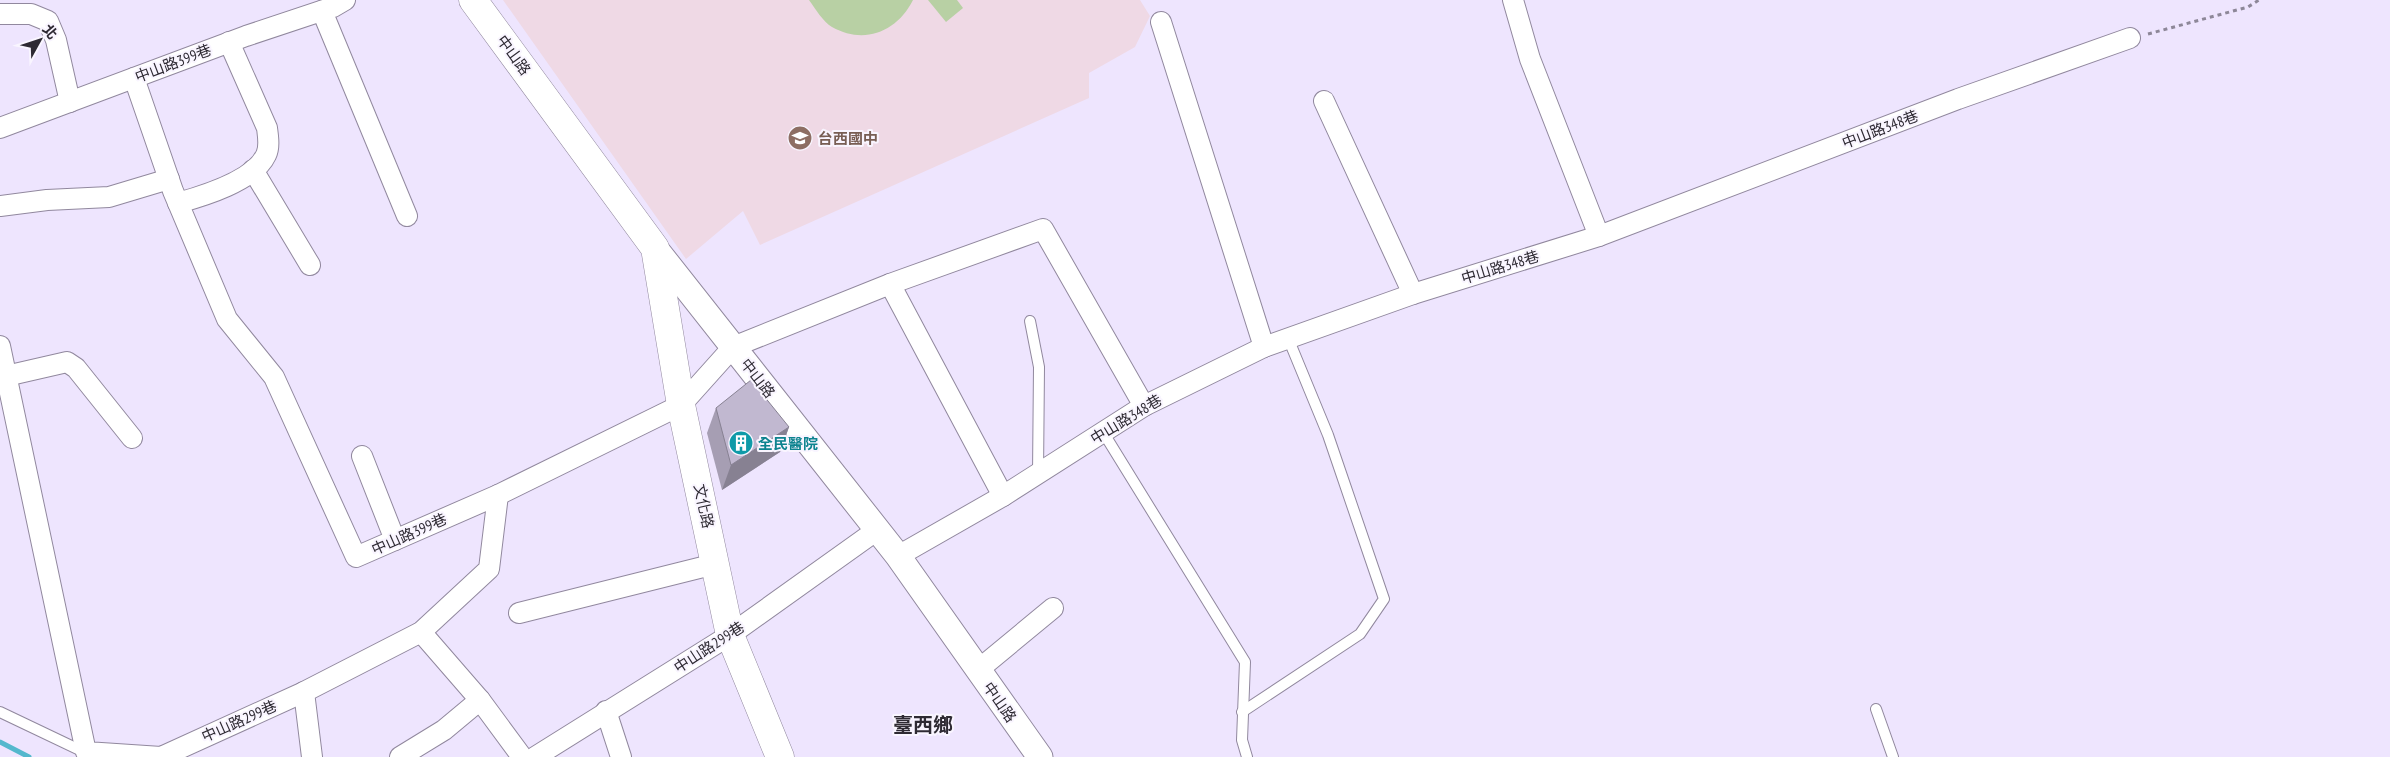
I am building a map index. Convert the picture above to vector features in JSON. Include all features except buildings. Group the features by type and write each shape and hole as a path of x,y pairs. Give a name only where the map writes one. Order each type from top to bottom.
{"main road":[{"name":"中山路","path":"473,0 655,248"},
{"name":"文化路","path":"655,248 681,405 730,635 780,757"}],"street":[{"name":"中山路399巷","path":"0,128 229,42 322,11 345,0"},
{"path":"1513,0 1530,59 1599,236"},
{"path":"322,11 407,216"},
{"path":"0,14 31,14 48,21 56,40 70,102"},
{"path":"1161,22 1264,347"},
{"name":"中山路348巷","path":"898,556 1004,496 1144,406 1264,347 1413,294 1599,236 1958,99 2130,38"},
{"path":"0,206 47,200 109,197 230,186 253,170 266,155 268,142 267,128 229,42"},
{"path":"134,78 173,191"},
{"path":"1324,101 1413,294"},
{"path":"253,170 310,265"},
{"name":"中山路399巷","path":"173,191 227,319 274,376 356,557 498,495 681,405 734,347"},
{"path":"734,347 890,284 1043,228 1144,406"},
{"name":"中山路","path":"655,248 898,556 1040,757"},
{"path":"890,284 1004,496"},
{"path":"0,346 86,755"},
{"path":"6,376 67,362 76,368 132,438"},
{"path":"362,456 395,540"},
{"name":"中山路299巷","path":"86,755 161,756 304,692 421,632 489,569 498,495"},
{"name":"中山路299巷","path":"536,757 606,711 730,635 877,530"},
{"path":"520,613 716,564"},
{"path":"978,670 1053,608"},
{"path":"421,632 480,700 522,757"},
{"path":"304,692 312,757"},
{"path":"400,757 444,730 480,700"},
{"path":"606,711 621,757"}],"lane":[{"path":"1030,320 1039,367 1038,474"},
{"path":"1242,712 1360,634 1384,599 1328,434 1288,338"},
{"path":"1103,432 1245,662 1242,740 1247,757"},
{"path":"1876,709 1893,757"},
{"path":"0,712 86,755"}],"path":[{"path":"2130,38 2248,7 2259,0"}],"shaded area":[{"name":"台西國中","path":"503,0 1140,0 1150,16 1135,47 1089,73 1089,98 760,245 743,211 686,259"}],"green space":[{"path":"809,0 913,0 898,20 889,27 867,35 856,35 829,25"},
{"path":"928,0 957,0 963,8 946,22"}],"waterway":[{"path":"0,742 29,757"}],"place":[{"name":"台西國中","path":"800,138"},
{"name":"全民醫院","path":"741,443"}],"district":[{"name":"臺西鄉","path":"923,725"}]}
